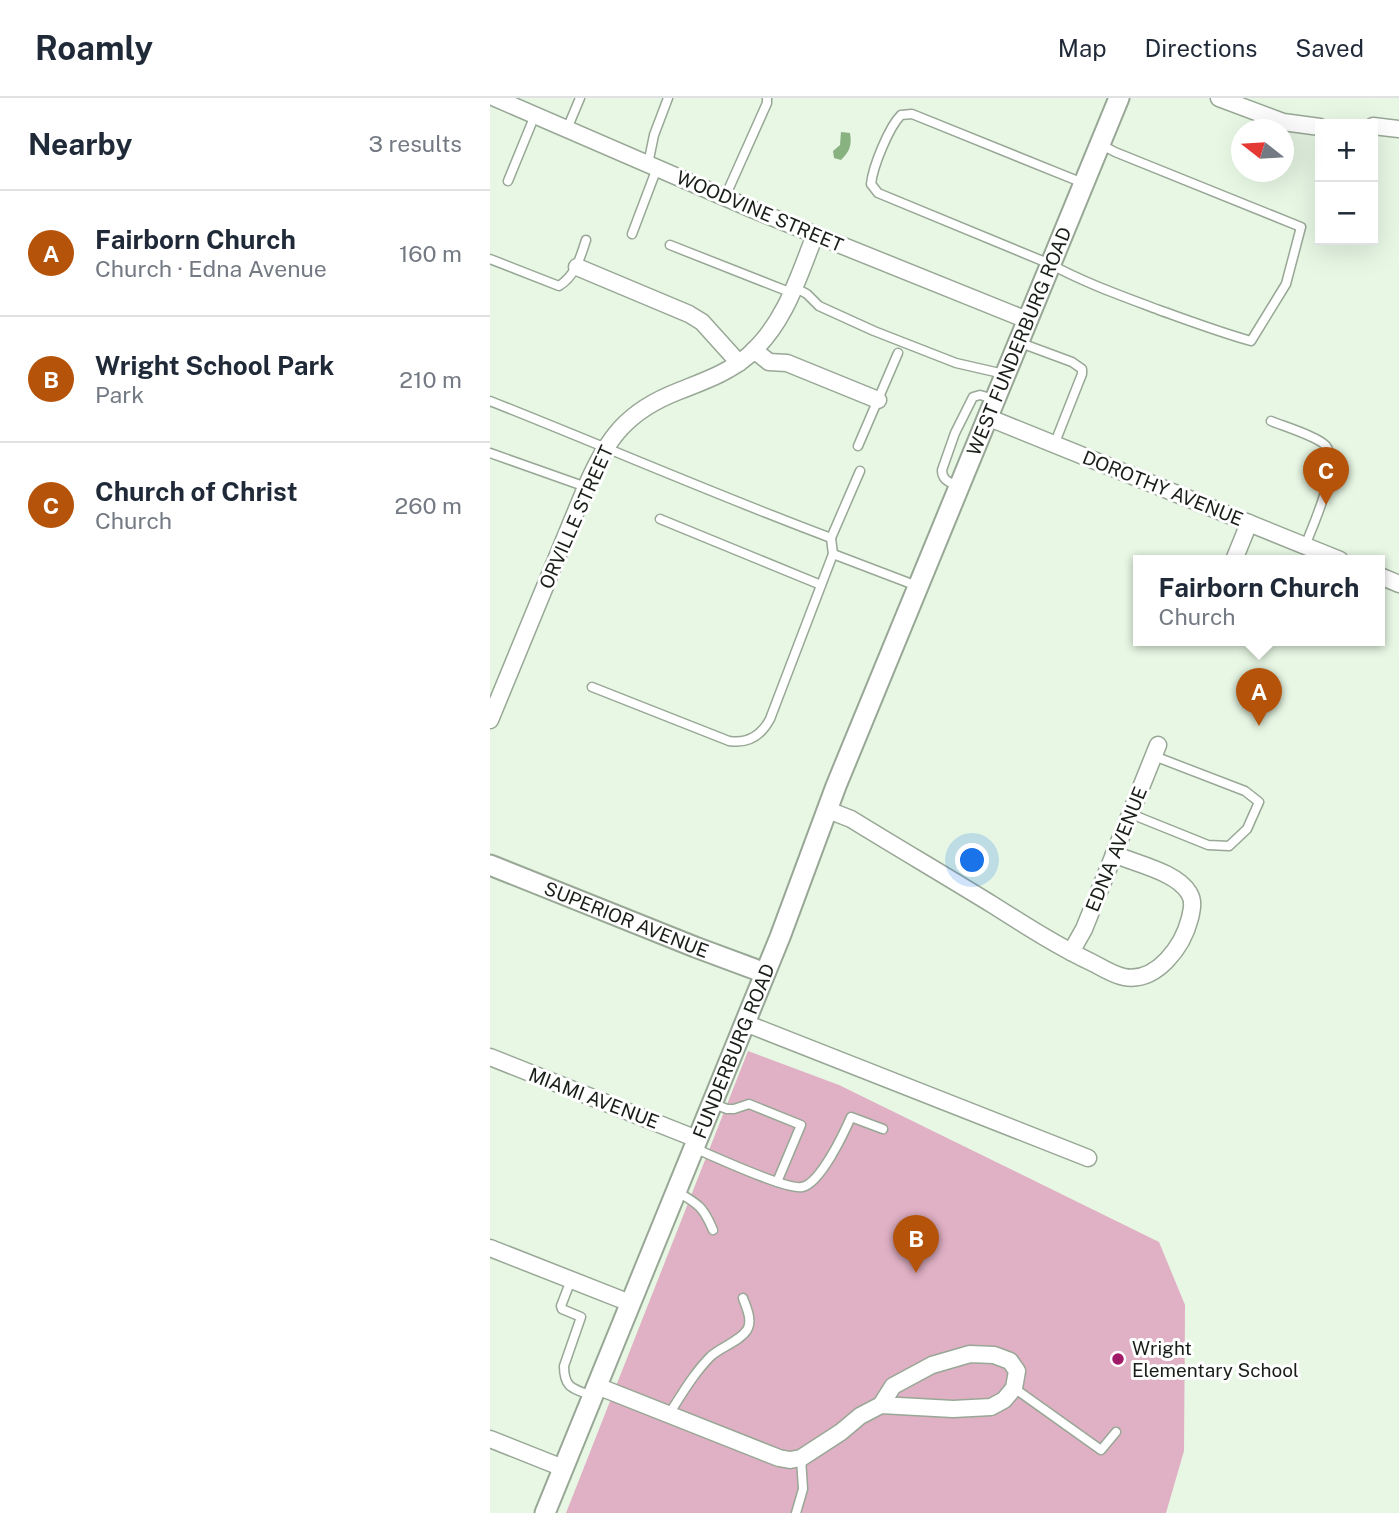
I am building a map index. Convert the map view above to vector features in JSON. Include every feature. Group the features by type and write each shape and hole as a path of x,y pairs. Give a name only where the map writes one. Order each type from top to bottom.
{"street":[{"name":"WOODVINE STREET","path":"495,98 725,197 1027,320"},
{"name":"WEST FUNDERBURG ROAD","path":"917,586 1119,98"},
{"path":"1219,98 1283,122 1315,126"},
{"path":"1378,127 1399,129"},
{"name":"ORVILLE STREET","path":"490,720 586,487 606,447 619,429 643,409 679,391 713,379 739,363 764,340 779,319 793,290 815,234"},
{"path":"577,267 690,314 702,322 739,363"},
{"path":"754,350 769,362 787,363 878,400"},
{"name":"DOROTHY AVENUE","path":"990,408 1054,445 1328,555"},
{"path":"1236,555 1249,523"},
{"name":"FUNDERBURG ROAD","path":"545,1513 745,1023 917,586"},
{"name":"EDNA AVENUE","path":"1071,952 1084,929 1156,750"},
{"path":"828,810 851,819 1041,936 1124,977 1135,978 1157,969 1168,959 1188,924 1192,901 1190,893 1183,885 1167,874 1114,854"},
{"name":"SUPERIOR AVENUE","path":"490,865 765,973"},
{"path":"745,1023 1088,1158"},
{"name":"MIAMI AVENUE","path":"490,1057 696,1143"},
{"path":"490,1248 630,1303"},
{"path":"595,1391 669,1414 790,1460 801,1458 841,1432 860,1416 881,1405 893,1386 932,1365 970,1354 994,1355 1010,1361 1017,1371 1014,1388 1004,1400 990,1407 954,1409 881,1405"},
{"path":"490,1439 563,1468"}],"lane":[{"path":"567,129 580,98"},
{"path":"632,234 653,166 654,135 668,98"},
{"path":"725,197 767,98"},
{"path":"1083,183 912,114 901,115 894,122 872,174 871,184 878,193 1129,299 1218,332 1251,341 1286,284 1301,226 1100,144"},
{"path":"508,181 535,115"},
{"path":"490,259 559,286 568,281 577,267 586,240"},
{"path":"670,244 807,294 827,310 956,363 1004,374"},
{"path":"1018,342 1072,362 1082,369 1054,445"},
{"path":"858,446 898,353"},
{"path":"490,401 831,538"},
{"path":"1271,421 1316,439 1326,446 1332,460 1329,479 1305,546"},
{"path":"490,453 586,487"},
{"path":"592,687 729,741 748,741 756,737 766,728 770,719 833,554 831,538 860,471"},
{"path":"660,519 821,585"},
{"path":"833,554 917,586"},
{"path":"1131,814 1208,845 1228,846 1247,829 1259,802 1245,791 1156,750"},
{"path":"712,1103 734,1110 749,1104 801,1125 777,1182"},
{"path":"696,1143 777,1182 801,1187 815,1180 842,1137 851,1117 883,1129"},
{"path":"676,1191 701,1206 713,1230"},
{"path":"571,1280 561,1306 562,1309 581,1317 564,1366 565,1381 569,1387 595,1391"},
{"path":"669,1414 693,1377 712,1355 746,1332 749,1318 743,1298"},
{"path":"1014,1388 1101,1450 1116,1432"},
{"path":"796,1513 803,1489 801,1458"}],"shaded area":[{"path":"841,132 850,133 851,141 850,148 841,160 834,158 833,151 840,145"},
{"path":"748,1051 839,1085 1159,1242 1185,1305 1184,1451 1166,1513 566,1513"}],"place":[{"name":"Church of Christ","path":"1326,505"},
{"name":"Fairborn Church","path":"1259,726"},
{"name":"Wright School Park","path":"916,1273"},
{"name":"Wright Elementary School","path":"1118,1359"}]}
